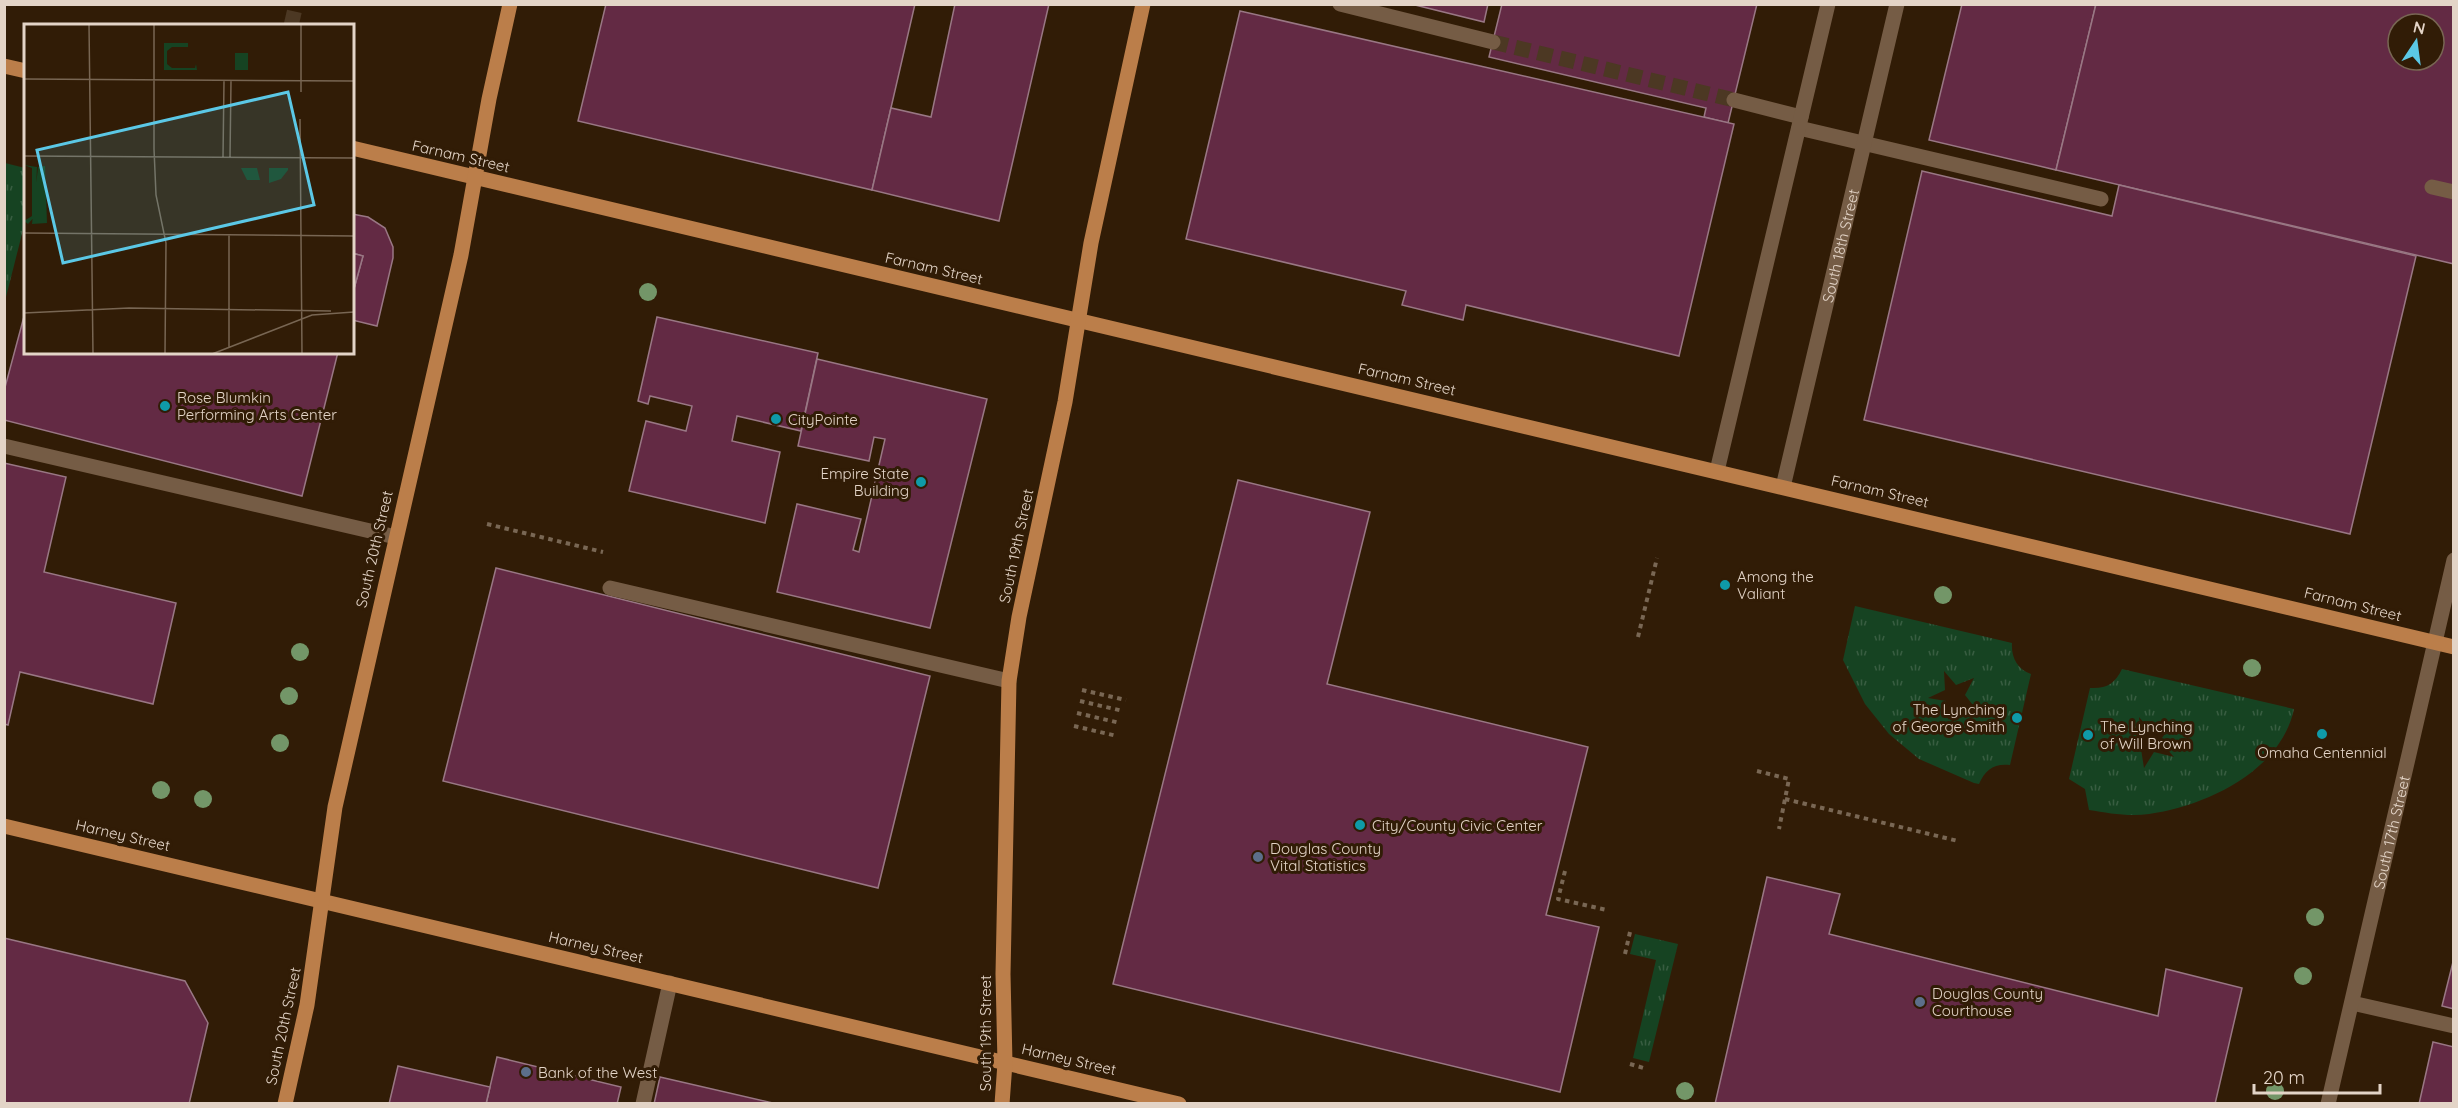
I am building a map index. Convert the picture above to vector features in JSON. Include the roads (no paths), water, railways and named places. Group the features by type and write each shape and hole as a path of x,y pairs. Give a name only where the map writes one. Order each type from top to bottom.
{"main road":[{"name":"South 20th Street","path":"285,1104 308,1005 324,902 335,807 461,255 510,4"},
{"name":"South 19th Street","path":"1002,1104 1005,1063 1003,974 1009,681 1016,633 1065,402 1091,243 1143,4"},
{"path":"4,66 24,71"},
{"name":"Farnam Street","path":"354,148 2454,647"},
{"name":"Harney Street","path":"4,826 1179,1104"}],"street":[{"path":"1340,4 1493,42"},
{"path":"1717,471 1828,4"},
{"name":"South 18th Street","path":"1783,487 1898,4"},
{"path":"1734,100 1865,142 2101,199"},
{"path":"2432,187 2454,192"},
{"path":"4,446 396,537"},
{"name":"South 17th Street","path":"2328,1104 2454,560"},
{"path":"610,588 1009,681"},
{"path":"643,1104 670,983"},
{"path":"2352,1003 2454,1026"}],"tunnel":[{"path":"291,24 296,4"},
{"path":"1493,42 1734,100"}],"place":[{"name":"Rose Blumkin Performing Arts Center","path":"165,406"},
{"name":"CityPointe","path":"776,419"},
{"name":"Empire State Building","path":"921,482"},
{"name":"Among the Valiant","path":"1725,585"},
{"name":"The Lynching of George Smith","path":"2017,718"},
{"name":"Omaha Centennial","path":"2322,734"},
{"name":"The Lynching of Will Brown","path":"2088,735"},
{"name":"City/County Civic Center","path":"1360,825"},
{"name":"Douglas County Vital Statistics","path":"1258,857"},
{"name":"Douglas County Courthouse","path":"1920,1002"},
{"name":"Bank of the West","path":"526,1072"}]}
